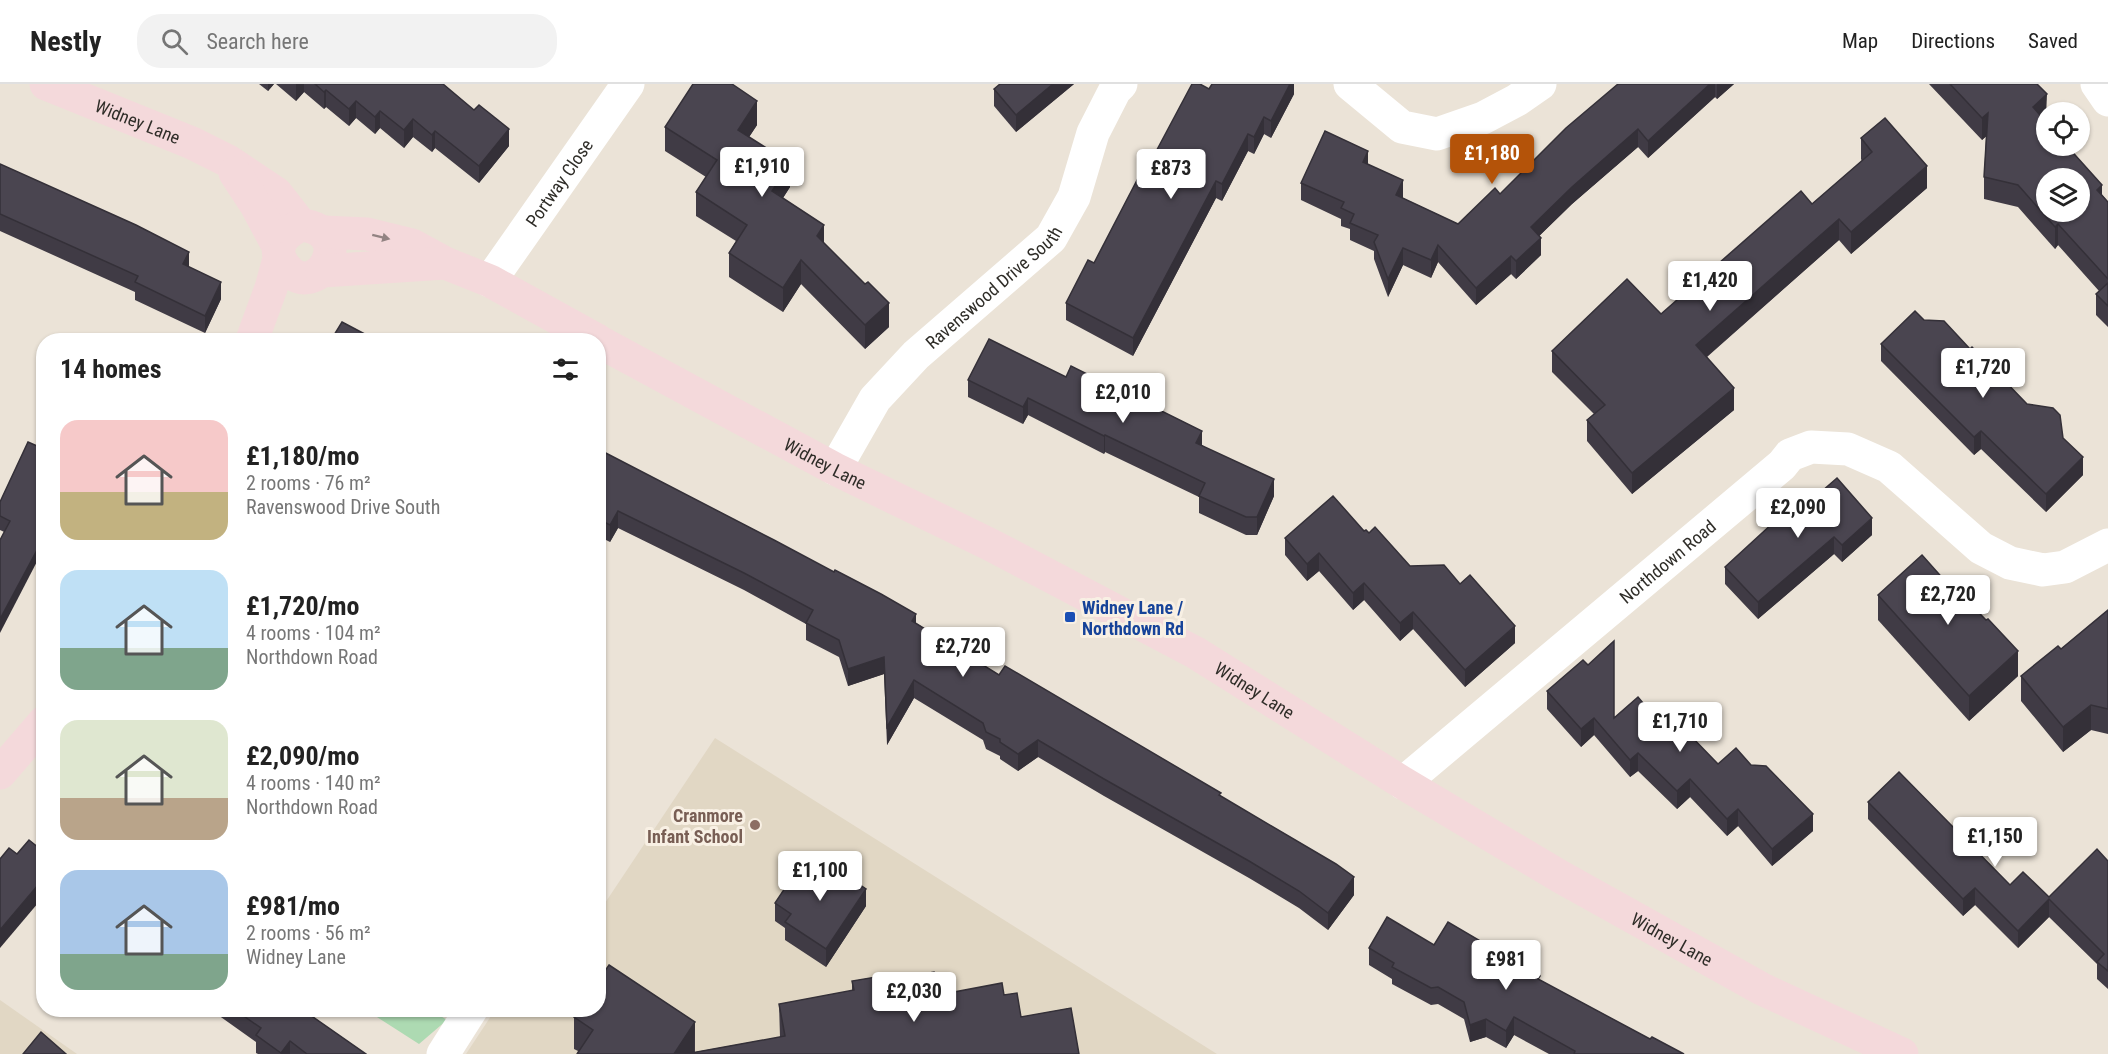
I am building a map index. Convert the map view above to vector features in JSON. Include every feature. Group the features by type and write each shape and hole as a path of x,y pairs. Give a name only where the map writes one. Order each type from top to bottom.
{"street":[{"name":"Widney Lane","path":"46,84 192,143 228,161 276,193 295,241 367,234 412,245 445,264 490,281 584,333"},
{"name":"Portway Close","path":"490,281 628,84"},
{"name":"Ravenswood Drive South","path":"835,469 875,399 916,355 1051,238 1074,197 1093,133 1115,90 1121,84"},
{"path":"1350,84 1402,127 1437,134 1483,118 1517,100 1540,84"},
{"path":"2097,84 2108,100"},
{"path":"295,241 289,271 301,277 318,274"},
{"path":"257,333 318,274 331,254 329,242 295,241"},
{"path":"256,333 295,241"},
{"name":"Widney Lane","path":"318,274 445,264"},
{"name":"Widney Lane","path":"606,345 835,469 991,545 1197,653 1403,783 1561,877 1762,989 1902,1054"},
{"name":"Northdown Road","path":"1403,783 1782,465 1790,455 1810,447 1848,449 1889,467 1981,548 2010,563 2043,570 2065,567 2108,545"},
{"path":"0,773 36,733"},
{"path":"443,1054 462,1017"}],"shaded area":[{"name":"Cranmore Infant School","path":"715,738 1217,1054 466,1054 490,1017 606,1017 606,902"},
{"path":"0,1000 77,1054 0,1054"}],"green space":[{"path":"377,1017 442,1017 447,1020 419,1044"}],"building":[{"path":"315,84 443,84 474,110 479,105 509,129 479,166 435,131 432,135 413,119 404,130 380,111 375,117 356,101 349,109"},
{"path":"693,84 732,84 757,101 738,130 790,163 772,191 824,225 817,236 865,284 868,282 889,303 865,325 801,260 783,288 729,253 747,225 696,192 717,160 665,127"},
{"path":"1000,84 1053,84 1016,115 994,89"},
{"path":"1192,84 1200,84 1209,89 1212,84 1290,84 1271,121 1264,117 1254,137 1248,134 1222,184 1216,181 1133,338 1066,303 1088,260 1094,263 1149,157 1152,159"},
{"path":"1618,84 1710,84 1648,141 1638,129 1572,187 1531,227 1541,238 1516,261 1511,256 1476,288 1438,245 1431,260 1403,248 1388,279 1374,242 1378,235 1350,223 1354,214 1341,208 1344,202 1301,183 1325,131 1368,151 1363,162 1403,180 1396,195 1458,224 1495,188 1500,194 1566,128"},
{"path":"1950,84 2037,84 2047,94 2033,107 2036,110 2036,156 2076,156 2087,168 2036,168 2036,205 2018,185 1984,177 1988,113 1982,118"},
{"path":"1885,118 1927,166 1851,232 1839,219 1696,345 1734,388 1632,473 1587,420 1605,405 1552,351 1627,279 1661,314 1801,191 1812,204 1872,152 1861,138"},
{"path":"0,164 136,225 189,252 183,264 221,282 205,316 135,282 138,276 0,214"},
{"path":"2090,172 2102,185 2097,190 2108,202 2108,279 2058,224 2055,227 2051,222 2090,222"},
{"path":"2108,283 2108,306 2096,294"},
{"path":"1915,311 1924,320 1944,321 2027,404 2053,408 2060,415 2063,438 2083,457 2046,494 1981,431 1974,437 1881,344"},
{"path":"342,322 363,333 335,333"},
{"path":"989,339 1066,377 1071,366 1202,431 1196,443 1274,479 1257,517 1246,517 1199,496 1205,483 1028,398 1023,407 968,380"},
{"path":"28,442 36,446 36,552 0,619 0,540 10,521 0,516 0,502"},
{"path":"606,453 834,572 835,570 881,594 916,614 912,621 999,675 1005,666 1221,793 1219,795 1354,877 1328,913 1299,891 1249,861 1038,740 1018,754 1000,742 1000,739 986,732 983,723 914,680 887,727 884,657 848,669 839,640 806,623 813,610 618,511 610,525 606,523"},
{"path":"1837,478 1872,518 1842,545 1834,537 1758,602 1725,567 1800,498 1806,505"},
{"path":"1333,496 1364,531 1369,533 1375,527 1410,566 1444,565 1460,584 1470,575 1515,626 1465,670 1413,612 1400,623 1364,583 1353,593 1319,553 1307,564 1285,538"},
{"path":"1922,555 1954,591 1956,589 1986,620 1988,619 2018,651 1969,696 1878,595"},
{"path":"2108,610 2108,709 2091,705 2063,727 2021,676 2058,646 2061,649"},
{"path":"1614,641 1614,718 1638,697 1676,742 1687,732 1718,764 1736,748 1751,765 1766,766 1813,814 1772,849 1738,809 1727,819 1690,779 1677,791 1638,753 1630,760 1594,718 1581,729 1547,691 1583,660 1588,665"},
{"path":"1899,772 2010,885 2023,872 2049,897 2097,849 2108,861 2108,971 2097,962 2104,954 2049,899 2018,931 1975,888 1963,899 1868,802"},
{"path":"29,840 36,846 36,887 0,930 0,859 9,848 17,854"},
{"path":"828,863 866,889 826,949 785,922 791,914 775,903 801,864 819,876"},
{"path":"1387,917 1434,945 1448,922 1540,976 1538,979 1650,1039 1652,1037 1684,1054 1574,1054 1575,1051 1514,1017 1506,1031 1486,1019 1470,1025 1464,1002 1438,987 1431,988 1392,967 1394,963 1369,948"},
{"path":"609,965 695,1022 674,1054 577,1054 593,1030 574,1017 606,1017 606,969"},
{"path":"934,972 938,995 1002,983 1004,995 1017,993 1021,1017 1071,1008 1079,1054 686,1054 785,1036 779,1004 854,990 852,981 894,974 895,979"},
{"path":"245,1017 313,1017 366,1054 307,1054 290,1041 281,1053 256,1035 261,1028"},
{"path":"41,1032 66,1054 23,1054"}],"place":[{"name":"Widney Lane / Northdown Rd","path":"1070,617"},
{"name":"Cranmore Infant School","path":"755,825"}]}
